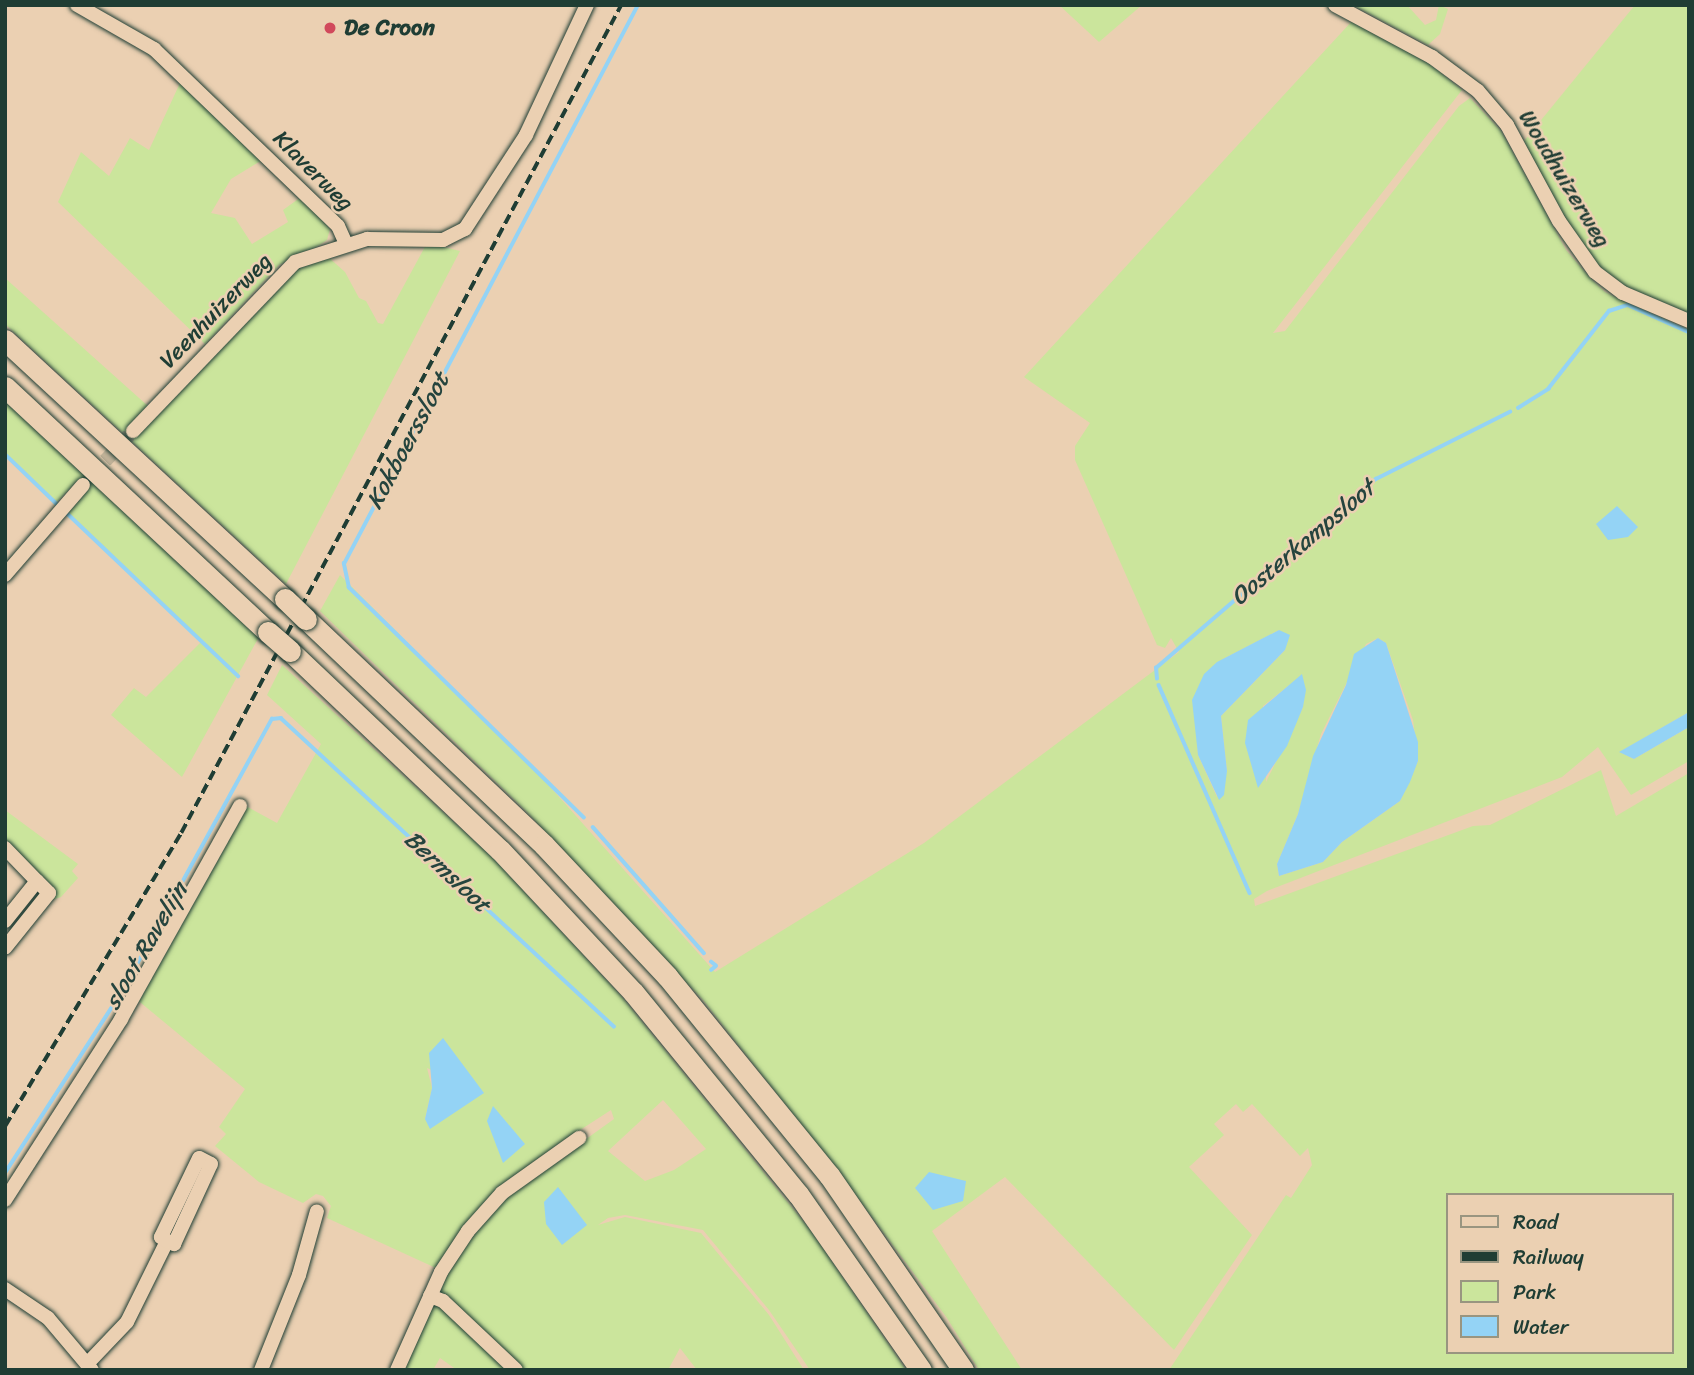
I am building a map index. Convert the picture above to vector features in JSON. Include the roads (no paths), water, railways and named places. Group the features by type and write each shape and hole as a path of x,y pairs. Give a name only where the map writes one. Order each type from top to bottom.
{"highway":[{"path":"5,340 285,599 544,845 667,976 829,1175 963,1370"},
{"path":"5,387 500,850 652,1013 798,1194 920,1370"}],"street":[{"name":"Klaverweg","path":"77,5 154,49 338,226 346,244 374,239 449,239 465,229 526,135 587,5"},
{"name":"Woudhuizerweg","path":"1335,5 1422,50 1478,91 1511,130 1549,206 1589,266 1623,293 1689,321"},
{"name":"Veenhuizerweg","path":"133,431 285,269 346,244"},
{"path":"6,574 83,485"},
{"path":"5,1200 121,1019 240,806"},
{"path":"5,848 49,893 5,948"},
{"path":"5,921 37,881"},
{"path":"397,1370 441,1272 488,1208 523,1176 579,1138"},
{"path":"200,1158 211,1164 174,1244 167,1241 161,1237 200,1158"},
{"path":"261,1370 299,1275 317,1211"},
{"path":"5,1289 48,1318 89,1367 127,1322 167,1241"},
{"path":"430,1296 443,1301 516,1370"}],"water":[{"path":"1617,506 1638,527 1628,537 1608,540 1596,524"},
{"path":"1279,630 1290,635 1285,650 1221,716 1227,771 1224,795 1219,800 1198,755 1192,700 1204,674 1217,662"},
{"path":"1378,638 1386,643 1418,742 1418,761 1410,782 1400,801 1342,842 1323,862 1279,876 1277,864 1298,814 1313,756 1346,685 1354,654"},
{"path":"1302,674 1306,690 1303,707 1287,746 1258,788 1245,743 1248,720"},
{"path":"1689,712 1689,727 1634,759 1619,752"},
{"path":"443,1038 484,1093 430,1129 425,1119 432,1088 429,1053"},
{"path":"493,1106 525,1144 503,1163 487,1121"},
{"path":"929,1172 966,1181 963,1201 933,1210 915,1188"},
{"path":"558,1187 587,1225 562,1245 546,1224 544,1202"}],"waterway":[{"name":"Kokboerssloot","path":"584,818 349,588 344,564 638,5"},
{"name":"Oosterkampsloot","path":"1518,408 1548,389 1609,311 1628,305 1689,332"},
{"name":"Oosterkampsloot","path":"1157,679 1156,668 1376,479 1510,412"},
{"path":"5,454 56,503"},
{"path":"66,512 238,676"},
{"name":"Oosterkampsloot","path":"1159,685 1250,893"},
{"name":"sloot Ravelijn","path":"5,1173 124,988 272,719 281,718 614,1026"},
{"name":"Kokboerssloot","path":"593,827 704,953"},
{"name":"Kokboerssloot","path":"711,962 716,966 711,970"}],"tunnel":[{"path":"91,476 133,431"}],"railway":[{"path":"5,1126 181,833 621,5"}],"place":[{"name":"De Croon","path":"330,28"}],"water label":[{"name":"Bermsloot","path":"447,872"}]}
